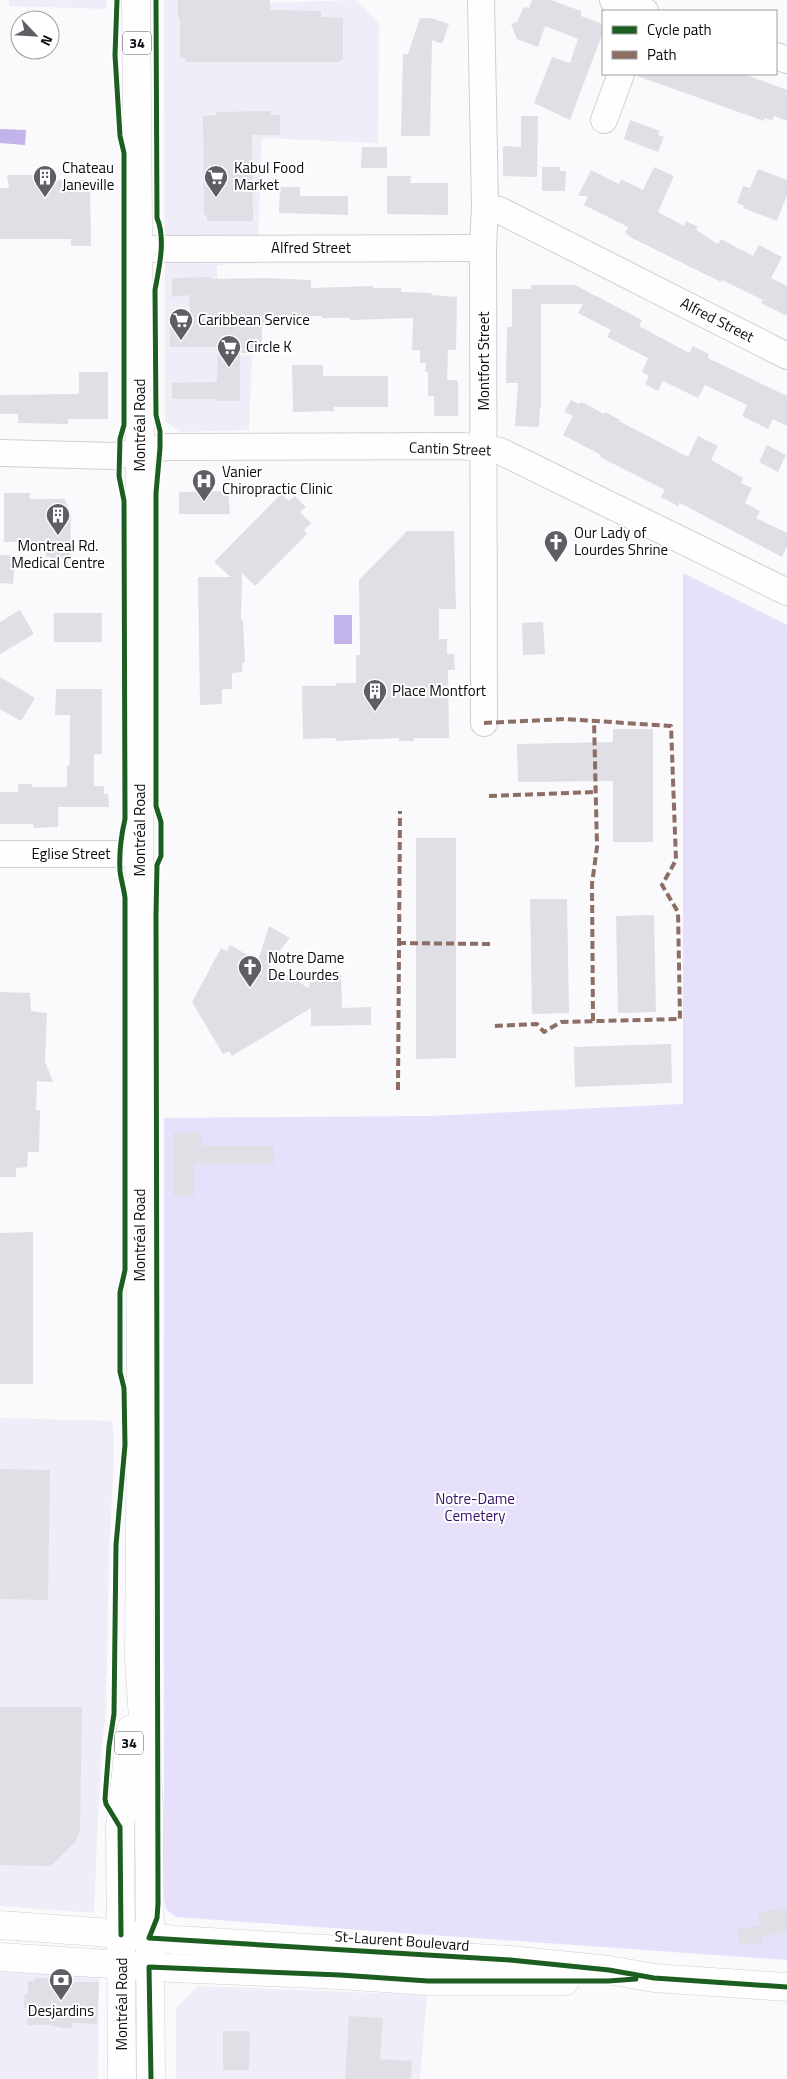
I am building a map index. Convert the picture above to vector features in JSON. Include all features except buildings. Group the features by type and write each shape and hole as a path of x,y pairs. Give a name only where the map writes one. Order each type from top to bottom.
{"main road":[{"name":"Montréal Road","path":"136,0 140,451 141,1409 139,1660 149,1807 151,2079"},
{"name":"Montréal Road","path":"122,2079 120,1827 139,1660"},
{"name":"St-Laurent Boulevard","path":"0,1925 121,1934 341,1962 428,1981 608,1981 654,1978 787,1987"},
{"name":"St-Laurent Boulevard","path":"0,1957 150,1967 341,1962"}],"street":[{"name":"Montfort Street","path":"481,0 485,207 484,722"},
{"path":"613,0 641,10"},
{"path":"604,120 621,75"},
{"name":"Alfred Street","path":"485,207 507,213 787,356"},
{"name":"Alfred Street","path":"138,249 484,248"},
{"name":"Cantin Street","path":"0,453 113,456 167,448 484,448 500,451 787,592"},
{"name":"Eglise Street","path":"0,854 120,854 140,848"}],"shaded area":[{"path":"9,0 106,0 107,9 9,6"},
{"path":"164,0 238,0 238,4 355,0 379,23 378,143 262,138 257,263 217,265 222,356 252,355 249,430 180,432 165,421"},
{"path":"0,129 26,130 25,145 0,143"},
{"path":"334,615 352,615 352,644 334,644"},
{"path":"0,1418 113,1421 114,1464 109,1549 106,1714 101,1751 94,1913 0,1906"},
{"path":"0,1972 99,1973 98,2079 0,2079"},
{"path":"198,1986 427,1995 420,2079 176,2079 176,2008"}],"green space":[{"name":"Notre-Dame Cemetery","path":"683,573 787,625 787,1960 176,1917 166,1909 164,1896 164,1118 431,1116 683,1104"}],"marked path":[{"path":"484,723 565,719 671,726 676,860 662,885 678,912 680,1019 561,1022 544,1032 537,1024 494,1026"},
{"path":"593,1021 592,884 597,847 594,720"},
{"path":"489,796 595,792"},
{"path":"398,1090 400,811"},
{"path":"398,943 492,944"}],"cycle path":[{"path":"117,0 115,55 120,136 124,153 124,425 120,439 119,476 124,501 125,819 122,832 120,874 125,898 125,1270 120,1292 120,1372 124,1388 125,1445 116,1545 114,1714 109,1746 105,1799 120,1827 121,1935"},
{"path":"156,0 157,218 161,235 160,263 155,290 156,415 160,431 156,493 156,806 161,822 161,856 157,865 156,915 158,1904 157,1918 149,1938 510,1960 609,1970 654,1978 787,1987"},
{"path":"151,2079 149,1967 340,1975 428,1981 608,1981 636,1979"}],"place":[{"name":"Chateau Janeville","path":"45,198"},
{"name":"Kabul Food Market","path":"216,198"},
{"name":"Caribbean Service","path":"181,341"},
{"name":"Circle K","path":"229,368"},
{"name":"Vanier Chiropractic Clinic","path":"204,502"},
{"name":"Montreal Rd. Medical Centre","path":"58,536"},
{"name":"Our Lady of Lourdes Shrine","path":"556,563"},
{"name":"Place Montfort","path":"375,712"},
{"name":"Notre Dame De Lourdes","path":"250,988"},
{"name":"Desjardins","path":"61,2001"}]}
